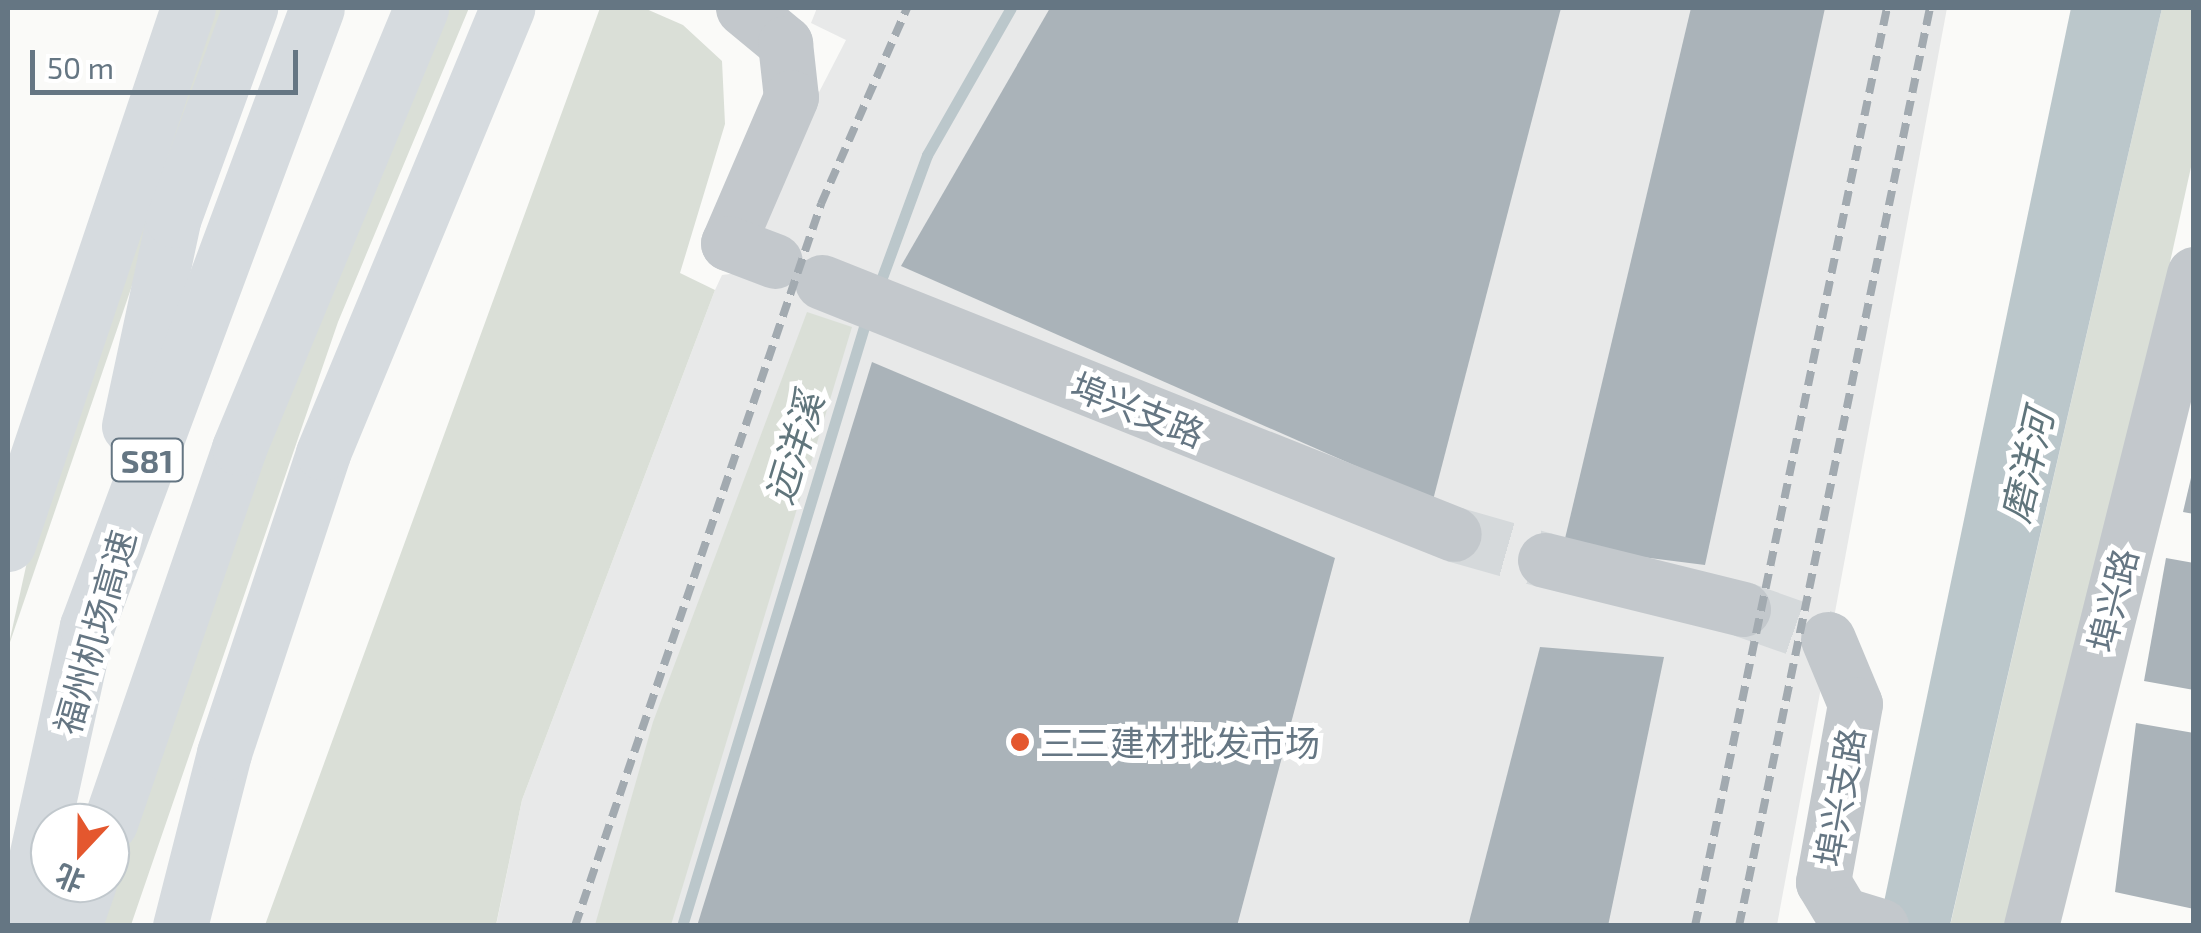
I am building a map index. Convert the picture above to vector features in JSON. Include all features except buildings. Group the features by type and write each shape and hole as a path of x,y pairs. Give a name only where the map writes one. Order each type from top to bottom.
{"main road":[{"path":"8,544 188,8"},
{"path":"87,626 173,220 250,8"},
{"name":"福州机场高速","path":"21,926 87,626 317,8"},
{"name":"福州机场高速","path":"117,803 239,448 421,8"},
{"path":"180,926 229,738 324,454 506,8"}],"street":[{"name":"埠兴支路","path":"742,8 786,43 790,96 775,262 1454,534"},
{"name":"埠兴路","path":"2031,926 2194,274"},
{"path":"1545,560 1743,609"},
{"name":"埠兴支路","path":"1828,639 1854,704 1824,882 1828,900 1870,923"}],"shaded area":[{"path":"215,8 227,8 8,648 38,512"},
{"path":"438,8 469,8 338,322 131,925 103,926 110,903 130,903 130,833 169,699"},
{"path":"600,8 644,8 683,25 722,61 725,124 680,273 715,290 522,800 496,925 265,925"},
{"path":"817,8 1947,8 1777,925 496,926 522,800 715,290 722,275 746,272 755,216 846,40 811,23"},
{"path":"2162,8 2193,8 2193,158 2024,925 1950,926"},
{"path":"807,312 852,327 671,925 595,925 653,722"}],"water":[{"name":"磨洋河","path":"2071,8 2162,8 1950,925 1879,926"}],"waterway":[{"name":"远洋溪","path":"877,291 927,155 1011,8"},
{"name":"远洋溪","path":"682,926 867,317"}],"tunnel":[{"path":"1454,534 1545,560"},
{"path":"1743,609 1828,639"}],"railway":[{"path":"575,926 821,204 907,8"},
{"path":"1695,926 1887,8"},
{"path":"1739,926 1930,8"}],"place":[{"name":"三三建材批发市场","path":"1020,742"}]}
